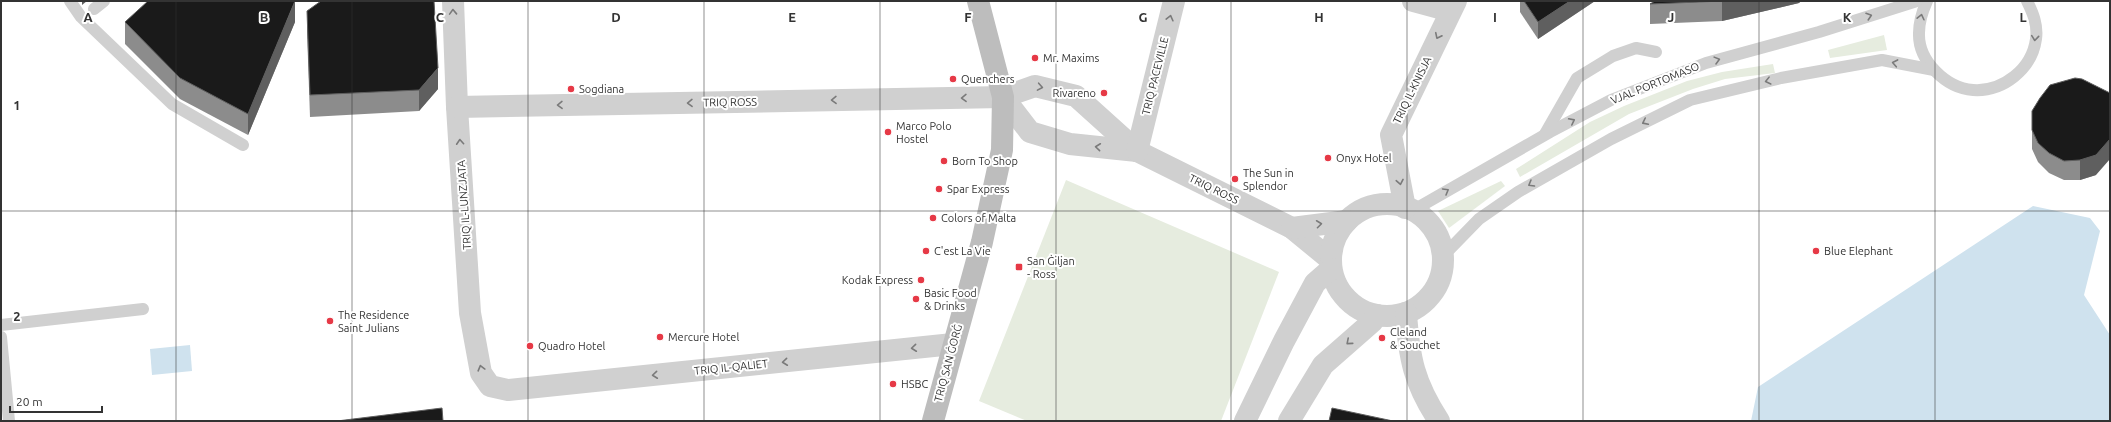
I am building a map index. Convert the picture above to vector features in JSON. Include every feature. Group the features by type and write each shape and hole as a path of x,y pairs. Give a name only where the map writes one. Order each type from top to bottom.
{"main road":[{"name":"TRIQ SAN ĠORĠ","path":"933,421 982,242 1002,150 1003,97 978,1"}],"street":[{"name":"TRIQ IL-LUNZJATA","path":"453,1 457,107 470,313 481,373 490,386 508,390"},
{"name":"TRIQ PACEVILLE","path":"1137,151 1174,1"},
{"path":"1413,1 1453,6"},
{"name":"TRIQ IL-KNISJA","path":"1409,209 1390,135 1453,6"},
{"name":"TRIQ ROSS","path":"457,107 1003,97 1035,86 1076,96 1137,151 1292,228 1331,264"},
{"name":"TRIQ ROSS","path":"1003,97 1030,132 1070,144 1137,151"},
{"path":"1390,204 1409,209 1428,222 1438,238 1443,256 1442,271 1438,284 1430,296 1419,306 1406,313 1392,316 1377,315 1363,311 1350,303 1340,292 1331,264 1335,239 1347,221 1359,212 1374,206 1390,204"},
{"path":"1292,228 1347,221"},
{"path":"1245,421 1315,283 1331,264"},
{"path":"1406,313 1409,348 1414,373 1424,397 1439,421"},
{"path":"1289,421 1323,365 1372,322 1377,315"},
{"name":"TRIQ IL-QALIET","path":"508,390 953,344"}],"lane":[{"path":"70,1 81,17 172,104 243,145"},
{"path":"94,9 104,1"},
{"name":"VJAL PORTOMASO","path":"1409,209 1611,100 1706,63 1819,32 1917,1"},
{"path":"1927,1 1921,15 1918,34 1923,54 1934,70 1951,84 1973,90 1995,88 2015,77 2029,60 2036,39 2035,17 2027,1"},
{"path":"1544,135 1577,78 1613,56 1636,48 1656,52"},
{"path":"1443,256 1479,219 1518,192 1611,139 1690,100 1781,78 1882,60 1934,70"},
{"path":"1,325 143,309"},
{"path":"1,336 9,421"}],"shaded area":[{"path":"1884,35 1887,50 1830,58 1828,50"},
{"path":"1773,64 1775,73 1725,79 1693,89 1629,114 1520,177 1516,169 1590,122 1624,106 1687,81 1722,72"},
{"path":"1066,180 1279,272 1221,421 1027,421 979,401"},
{"path":"1501,181 1505,186 1449,228 1438,211"}],"water":[{"path":"2033,206 2090,218 2100,231 2084,295 2110,335 2110,421 1751,421 1758,387"},
{"path":"190,345 192,371 152,375 150,349"}],"building":[{"path":"148,1 295,1 248,114 180,78 125,22"},
{"path":"321,1 434,1 438,68 419,90 310,95 307,11"},
{"path":"1524,1 1570,1 1538,22"},
{"path":"1655,1 1723,1 1650,4"},
{"path":"2075,78 2082,79 2110,93 2110,139 2096,155 2080,160 2064,161 2049,153 2038,143 2032,130 2032,111 2050,85"},
{"path":"442,408 443,421 337,421"},
{"path":"1332,408 1393,421 1329,421"}],"place":[{"name":"Mr. Maxims","path":"1035,58"},
{"name":"Quenchers","path":"953,79"},
{"name":"Sogdiana","path":"571,89"},
{"name":"Rivareno","path":"1104,93"},
{"name":"Marco Polo Hostel","path":"888,132"},
{"name":"Onyx Hotel","path":"1328,158"},
{"name":"Born To Shop","path":"944,161"},
{"name":"The Sun in Splendor","path":"1235,179"},
{"name":"Spar Express","path":"939,189"},
{"name":"Colors of Malta","path":"933,218"},
{"name":"C'est La Vie","path":"926,251"},
{"name":"Blue Elephant","path":"1816,251"},
{"name":"San Ġiljan - Ross","path":"1019,267"},
{"name":"Kodak Express","path":"921,280"},
{"name":"Basic Food & Drinks","path":"916,299"},
{"name":"The Residence Saint Julians","path":"330,321"},
{"name":"Mercure Hotel","path":"660,337"},
{"name":"Cleland & Souchet","path":"1382,338"},
{"name":"Quadro Hotel","path":"530,346"},
{"name":"HSBC","path":"893,384"}]}
